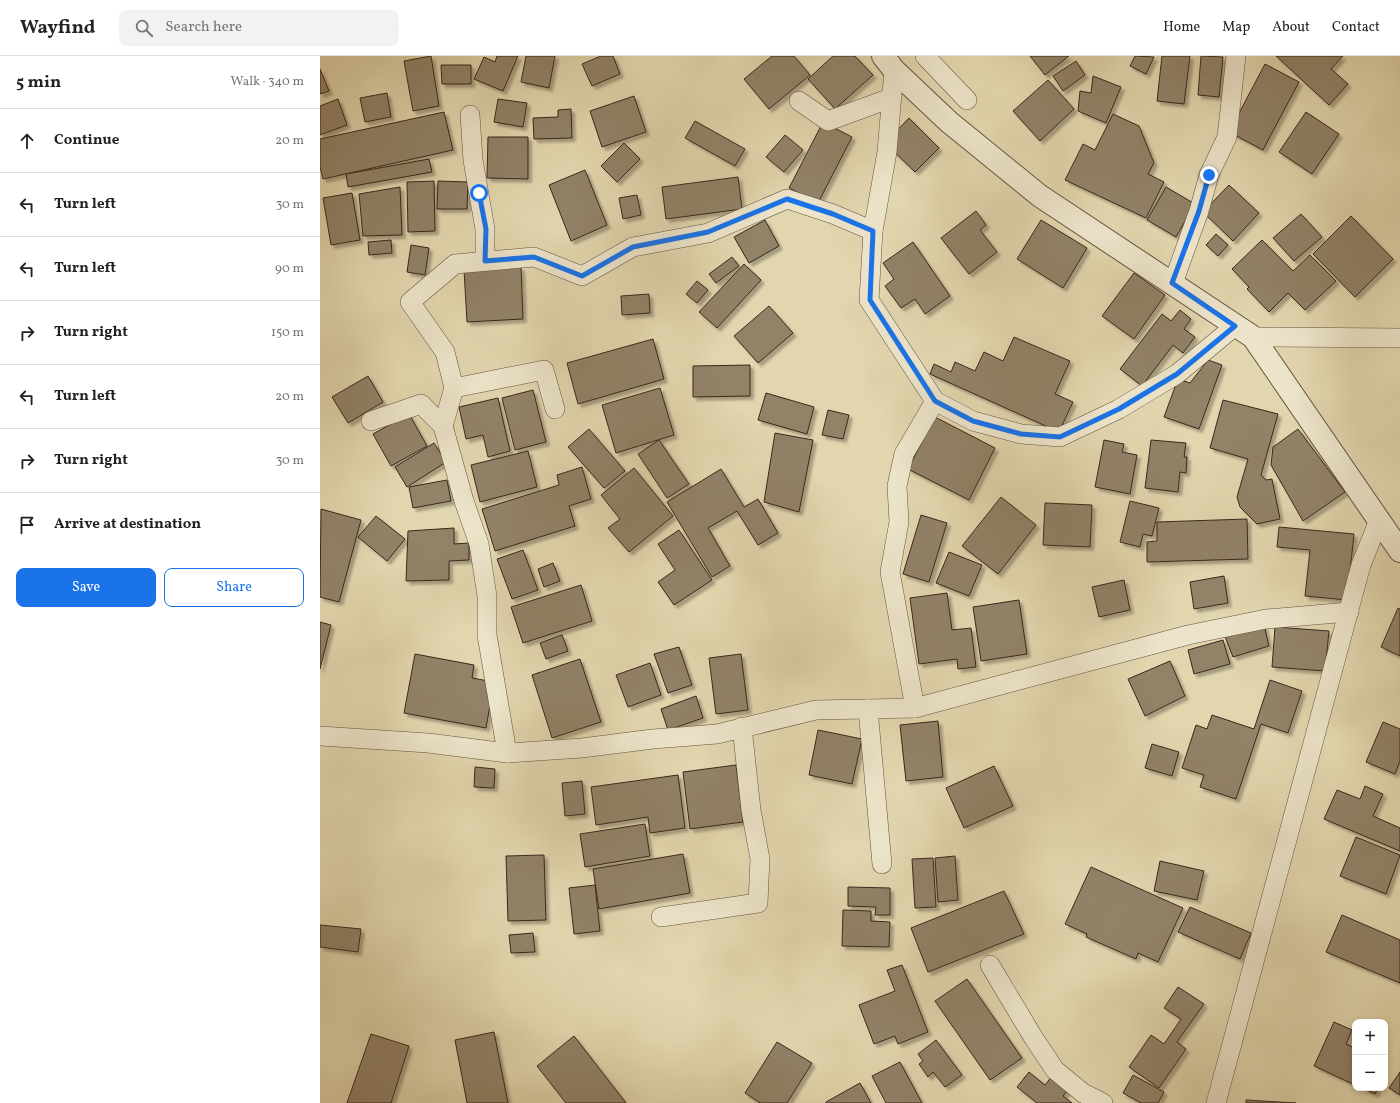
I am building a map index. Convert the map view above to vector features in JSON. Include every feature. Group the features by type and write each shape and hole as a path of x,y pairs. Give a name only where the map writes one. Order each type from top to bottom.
{"street":[{"path":"925,56 967,100"},
{"path":"1172,283 1199,211 1209,175 1227,137 1236,56"},
{"path":"888,63 949,122 1040,196 1244,332 1400,551"},
{"path":"888,63 891,98 888,152 873,231 870,300 935,401 973,421 1021,434 1060,437 1119,409 1244,332 1400,338"},
{"path":"799,101 828,121 891,98"},
{"path":"470,115 473,160 486,229 485,261"},
{"path":"443,426 454,388 445,352 410,302 455,264 534,257 582,276 633,247 708,232 787,199 833,214 873,231"},
{"path":"454,388 544,370 555,409"},
{"path":"915,708 890,572 899,522 897,486 904,454 935,401"},
{"path":"371,420 421,404 443,426 464,501 479,544 487,596 487,635 507,753"},
{"path":"1216,1103 1361,565 1379,520"},
{"path":"320,736 428,743 507,753 582,748 653,739 717,734 816,710 915,708 1188,635 1266,619 1349,612"},
{"path":"868,709 882,864"},
{"path":"661,917 758,903 760,859 751,810 742,727"},
{"path":"990,965 1033,1037 1055,1070 1083,1092 1103,1103"}],"building":[{"path":"431,56 439,106 413,111 404,61"},
{"path":"497,56 518,56 503,91 474,79 484,57 495,62"},
{"path":"526,56 555,56 549,88 521,82"},
{"path":"601,56 613,56 620,74 592,86 582,64"},
{"path":"772,56 794,56 810,75 769,109 744,79"},
{"path":"833,56 855,56 873,75 835,109 808,79"},
{"path":"1030,56 1069,56 1045,75"},
{"path":"1135,56 1154,57 1146,74 1130,66"},
{"path":"1162,56 1190,56 1184,104 1157,101"},
{"path":"1201,56 1223,57 1219,97 1198,95"},
{"path":"1276,56 1343,56 1331,69 1348,84 1329,105"},
{"path":"1076,61 1085,75 1063,91 1053,76"},
{"path":"1265,64 1299,82 1263,150 1229,132"},
{"path":"441,65 471,65 471,84 442,84"},
{"path":"320,69 329,91 320,94"},
{"path":"1093,76 1121,87 1106,123 1078,111 1080,91 1091,93"},
{"path":"1048,80 1074,109 1040,141 1013,111"},
{"path":"387,93 391,117 365,122 360,98"},
{"path":"634,96 646,132 602,147 590,111"},
{"path":"338,99 347,125 320,135 320,106"},
{"path":"498,99 527,103 523,127 494,122"},
{"path":"571,109 572,138 534,139 533,118 558,117 558,110"},
{"path":"444,112 453,150 323,179 320,167 320,139"},
{"path":"1306,112 1339,134 1312,174 1279,152"},
{"path":"1113,114 1139,126 1154,163 1148,174 1164,182 1146,218 1065,180 1083,144 1095,150"},
{"path":"909,118 939,148 915,172 885,143"},
{"path":"695,121 745,149 735,166 685,138"},
{"path":"823,122 852,137 818,203 789,188"},
{"path":"785,135 803,150 784,172 766,157"},
{"path":"488,137 528,137 528,179 487,178"},
{"path":"624,143 640,159 617,182 601,166"},
{"path":"429,159 432,172 348,187 346,174"},
{"path":"585,170 607,225 571,241 549,185"},
{"path":"738,177 742,209 666,219 662,187"},
{"path":"434,181 435,231 408,232 407,182"},
{"path":"438,181 468,182 467,209 437,209"},
{"path":"1229,185 1259,213 1233,241 1203,212"},
{"path":"400,187 402,235 363,236 359,194"},
{"path":"1166,187 1195,204 1176,237 1147,220"},
{"path":"352,193 360,240 331,245 323,198"},
{"path":"637,195 641,215 623,219 619,198"},
{"path":"976,211 986,225 980,230 997,252 969,274 941,238"},
{"path":"1301,214 1322,237 1294,261 1273,238"},
{"path":"1351,216 1393,259 1355,297 1313,254"},
{"path":"765,220 779,246 749,263 734,237"},
{"path":"1041,220 1087,248 1063,288 1017,259"},
{"path":"1216,234 1228,245 1218,256 1206,245"},
{"path":"391,240 392,253 369,255 368,242"},
{"path":"1262,240 1293,271 1310,255 1336,281 1305,310 1288,293 1269,312 1247,289 1249,287 1232,269"},
{"path":"913,242 950,296 925,314 915,299 901,308 885,286 894,279 883,263"},
{"path":"411,245 429,248 425,275 407,272"},
{"path":"732,257 739,266 716,283 709,274"},
{"path":"744,264 761,280 717,328 699,312"},
{"path":"521,267 523,319 467,322 464,270"},
{"path":"1134,273 1165,295 1134,339 1102,316"},
{"path":"697,281 708,290 697,303 686,294"},
{"path":"649,294 650,313 622,315 621,296"},
{"path":"769,306 793,333 758,363 734,336"},
{"path":"1180,310 1191,319 1184,329 1195,337 1183,353 1173,345 1142,386 1120,369 1162,314 1171,321"},
{"path":"1014,337 1070,361 1055,394 1073,402 1059,432 930,374 934,364 951,372 955,362 975,371 984,352 1003,361"},
{"path":"653,339 664,379 578,404 567,363"},
{"path":"1208,360 1222,365 1199,429 1164,417 1178,379 1190,383"},
{"path":"750,365 750,396 693,397 693,366"},
{"path":"368,376 383,402 348,423 332,397"},
{"path":"660,388 674,435 616,453 602,405"},
{"path":"533,390 546,442 515,450 502,398"},
{"path":"766,393 814,407 807,434 758,420"},
{"path":"498,398 510,451 488,457 483,435 466,439 459,407"},
{"path":"1223,400 1278,414 1261,475 1266,480 1272,479 1280,519 1257,524 1240,507 1237,497 1248,459 1210,448"},
{"path":"828,410 849,415 843,439 822,435"},
{"path":"409,414 427,446 391,466 373,434"},
{"path":"935,417 995,448 969,500 908,469"},
{"path":"589,429 625,471 604,488 568,447"},
{"path":"1298,429 1345,492 1303,521 1271,465 1273,447"},
{"path":"775,433 813,440 799,512 764,502"},
{"path":"659,440 689,484 667,498 638,454"},
{"path":"1104,440 1124,444 1122,452 1137,455 1130,494 1095,487"},
{"path":"1151,440 1186,443 1184,457 1187,457 1186,473 1180,472 1178,492 1145,488"},
{"path":"434,443 446,462 407,487 395,467"},
{"path":"528,451 537,487 480,502 471,465"},
{"path":"582,467 591,499 569,506 575,526 495,551 482,509 559,485 557,475"},
{"path":"634,468 673,516 629,552 608,528 620,519 601,495"},
{"path":"721,469 744,507 758,499 778,533 758,545 737,511 708,528 730,566 712,577 667,502"},
{"path":"447,480 451,501 413,508 409,487"},
{"path":"1001,497 1036,525 998,574 962,546"},
{"path":"1130,501 1159,508 1152,536 1143,534 1140,547 1120,542"},
{"path":"1045,503 1092,505 1090,547 1043,545"},
{"path":"321,509 361,520 339,602 320,597"},
{"path":"921,515 947,523 929,582 903,574"},
{"path":"376,516 405,539 387,561 358,537"},
{"path":"1247,519 1248,559 1147,562 1147,542 1157,541 1157,522"},
{"path":"1279,527 1354,534 1347,600 1305,596 1310,550 1277,547"},
{"path":"454,528 454,544 469,543 469,560 449,561 449,580 406,581 408,531"},
{"path":"679,530 712,580 674,605 658,582 675,570 658,544"},
{"path":"523,550 538,590 512,599 497,559"},
{"path":"949,552 982,565 969,596 936,583"},
{"path":"553,563 560,581 544,587 538,569"},
{"path":"1224,576 1228,603 1194,609 1190,582"},
{"path":"1124,580 1130,610 1099,617 1092,587"},
{"path":"581,585 592,621 523,643 511,607"},
{"path":"947,593 952,630 971,628 976,667 958,669 957,659 919,664 910,598"},
{"path":"1019,600 1027,654 981,661 973,607"},
{"path":"1398,608 1400,609 1400,656 1381,647"},
{"path":"320,622 331,625 320,669"},
{"path":"1264,625 1269,646 1233,657 1224,634"},
{"path":"1275,627 1329,631 1325,671 1272,667"},
{"path":"562,635 568,651 546,659 540,643"},
{"path":"1223,640 1230,664 1194,674 1188,650"},
{"path":"679,647 692,685 668,693 654,654"},
{"path":"415,654 474,665 472,678 494,682 486,728 404,713"},
{"path":"741,654 748,710 716,714 709,658"},
{"path":"580,659 601,722 552,738 532,675"},
{"path":"1170,661 1185,696 1145,716 1128,679"},
{"path":"650,663 661,695 628,707 616,675"},
{"path":"1270,680 1302,691 1288,733 1261,724 1236,799 1200,787 1204,775 1182,768 1196,725 1207,729 1212,715 1254,729"},
{"path":"696,696 703,718 668,730 661,709"},
{"path":"938,721 943,777 906,781 900,725"},
{"path":"1383,722 1400,729 1400,761 1395,774 1366,762"},
{"path":"818,730 862,739 852,784 809,775"},
{"path":"1152,744 1179,752 1172,776 1145,768"},
{"path":"736,765 743,822 690,829 683,772"},
{"path":"994,766 1013,806 964,828 946,788"},
{"path":"475,767 495,769 494,788 474,787"},
{"path":"678,775 685,828 650,833 648,817 596,825 591,787"},
{"path":"582,781 585,814 565,816 562,783"},
{"path":"1365,786 1383,794 1373,816 1400,828 1400,851 1324,819 1337,790 1360,799"},
{"path":"645,824 650,856 585,867 580,834"},
{"path":"1356,837 1400,855 1386,894 1340,876"},
{"path":"683,854 690,893 599,909 593,869"},
{"path":"544,855 546,920 508,921 506,856"},
{"path":"955,856 958,900 938,902 935,858"},
{"path":"933,858 936,907 915,908 912,859"},
{"path":"1160,861 1204,871 1197,900 1154,891"},
{"path":"1091,867 1183,908 1158,962 1138,953 1136,959 1086,937 1087,934 1065,924"},
{"path":"595,885 600,931 574,934 569,888"},
{"path":"848,887 890,888 890,915 875,915 876,907 848,906"},
{"path":"1004,891 1024,934 928,972 911,928"},
{"path":"1190,907 1251,933 1240,959 1178,932"},
{"path":"843,910 871,911 871,921 890,922 889,947 842,946"},
{"path":"1342,915 1400,940 1400,983 1326,952"},
{"path":"320,925 361,929 358,952 320,947"},
{"path":"533,933 535,952 511,953 509,935"},
{"path":"902,965 928,1032 898,1044 895,1036 874,1044 859,1005 895,991 887,970"},
{"path":"967,979 1022,1058 990,1080 935,1001"},
{"path":"1178,987 1204,1004 1177,1042 1186,1049 1159,1088 1129,1067 1151,1035 1164,1044 1181,1019 1164,1008"},
{"path":"1334,1022 1352,1030 1346,1044 1352,1047 1352,1084 1314,1066"},
{"path":"494,1032 508,1103 467,1103 455,1040"},
{"path":"371,1034 409,1046 391,1103 347,1103"},
{"path":"574,1036 626,1103 566,1103 537,1066"},
{"path":"936,1040 962,1075 945,1087 933,1072 928,1077 919,1064 923,1061 918,1054"},
{"path":"777,1042 812,1063 787,1103 760,1103 745,1093"},
{"path":"900,1062 922,1103 886,1103 872,1076"},
{"path":"1029,1072 1045,1085 1053,1075 1069,1088 1063,1096 1072,1103 1037,1103 1017,1087"},
{"path":"1400,1072 1400,1095 1389,1088"},
{"path":"1133,1075 1164,1092 1158,1103 1141,1103 1123,1093"},
{"path":"860,1083 871,1103 826,1103 826,1102"},
{"path":"1368,1091 1376,1091 1375,1094"},
{"path":"1246,1100 1296,1103 1246,1103"}],"route":[{"path":"479,193 486,229 485,261 534,257 582,276 633,247 708,232 787,199 833,214 873,231 870,300 935,401 973,421 1021,434 1060,437 1119,409 1177,374 1235,326 1172,283 1199,211 1209,175"}]}
